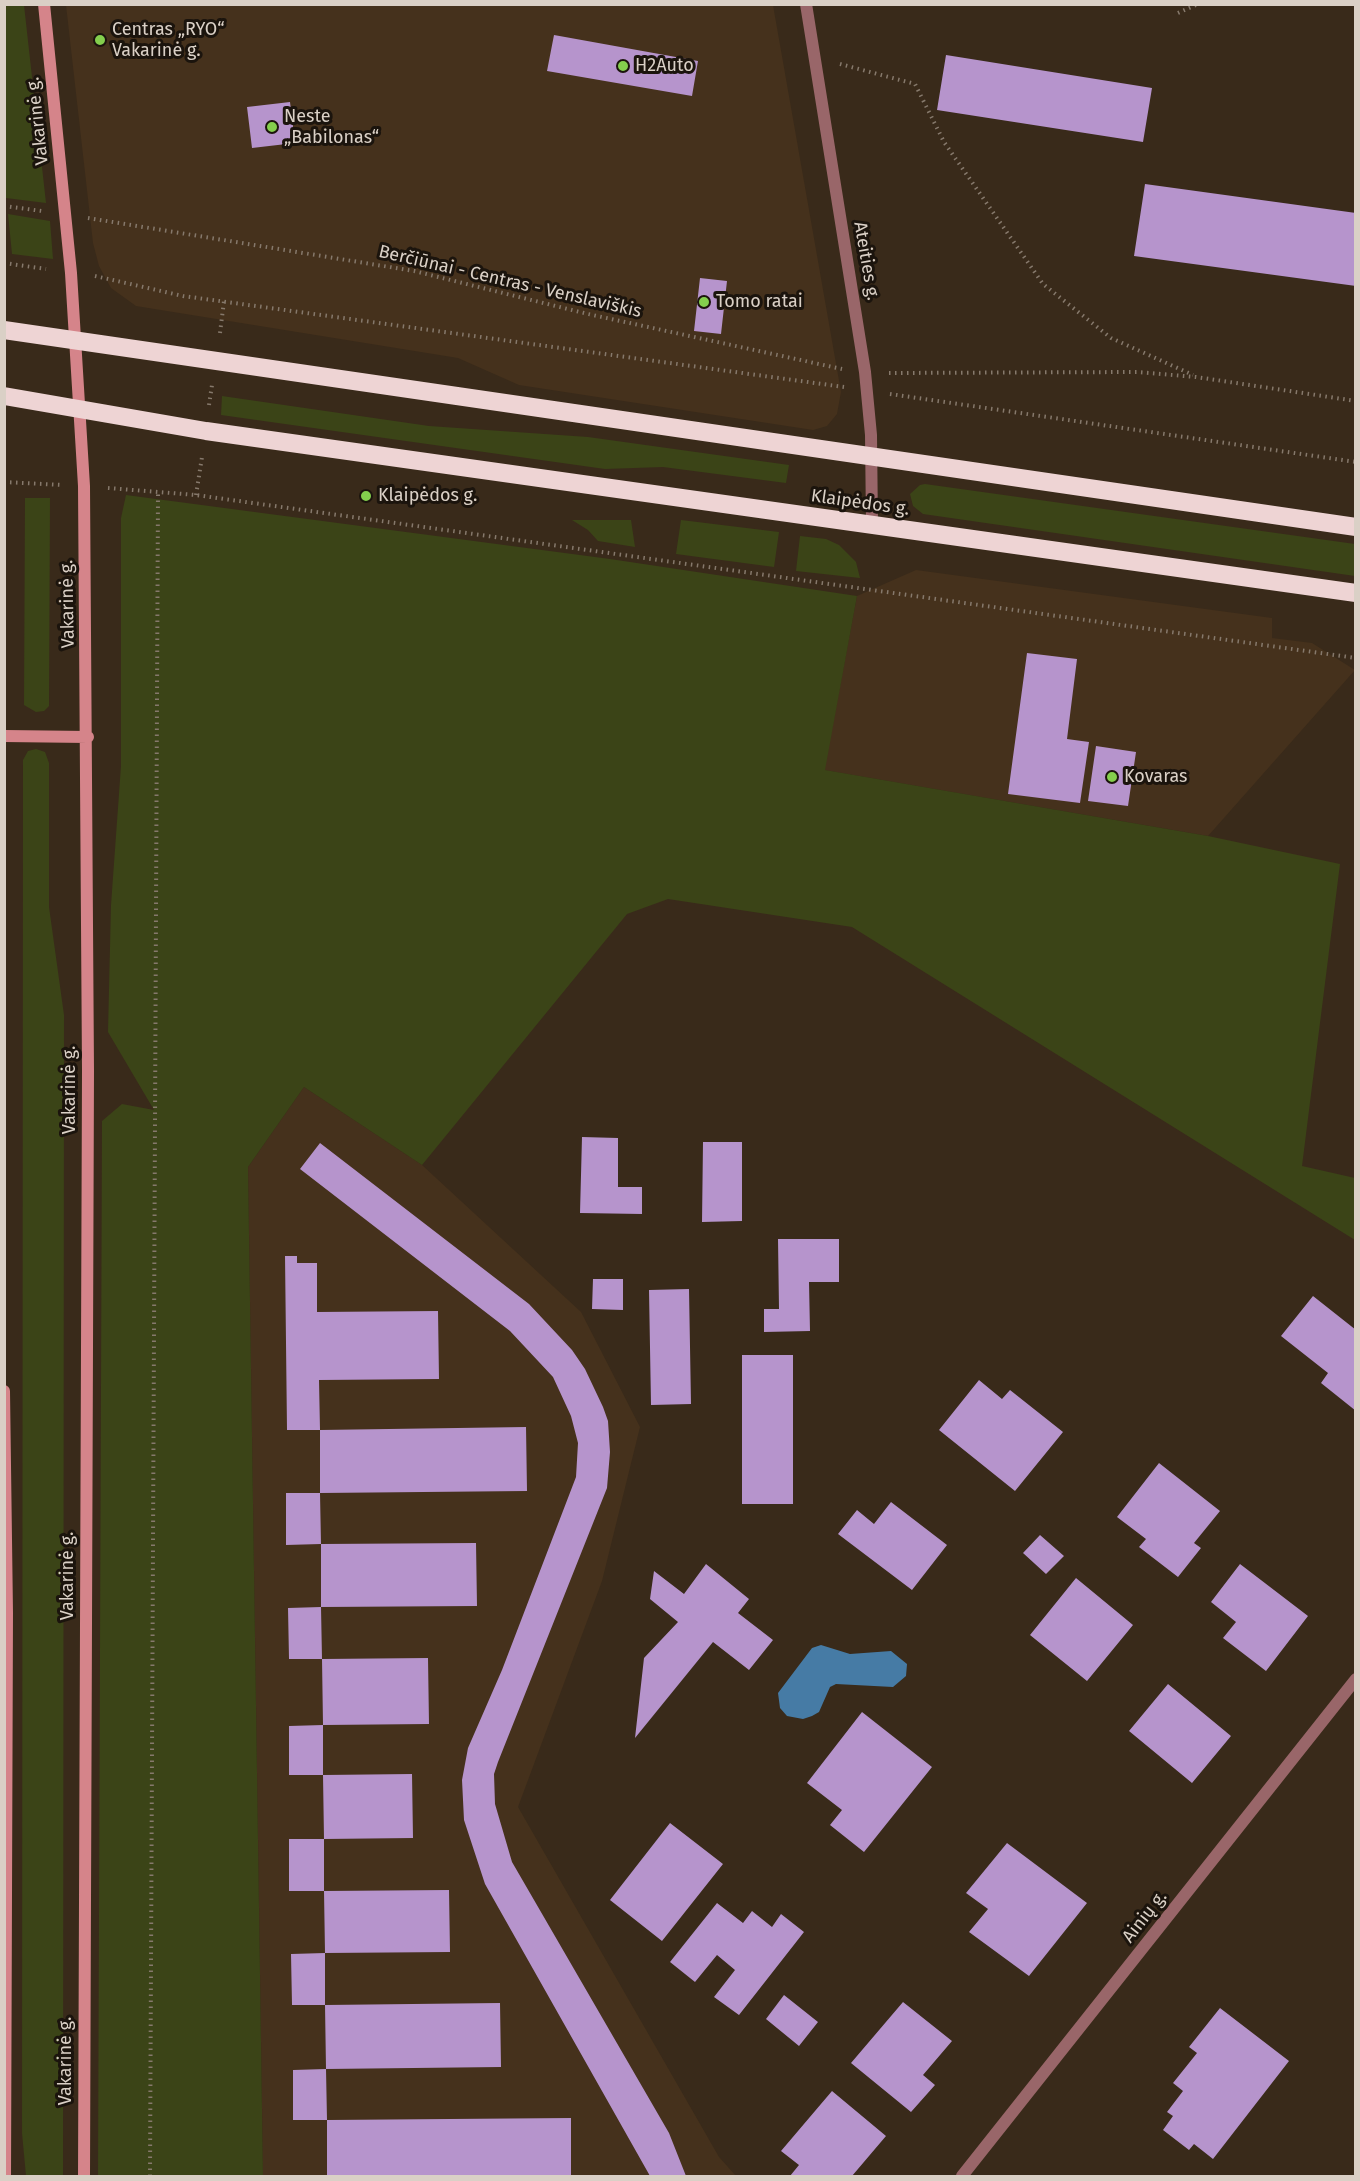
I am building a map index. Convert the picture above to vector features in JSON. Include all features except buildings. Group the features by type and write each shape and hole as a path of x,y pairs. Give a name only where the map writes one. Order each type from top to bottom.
{"highway":[{"path":"4,330 1356,527"},
{"name":"Klaipėdos g.","path":"4,396 206,431 1356,593"}],"main road":[{"name":"Vakarinė g.","path":"44,4 71,273 84,486 88,737 84,2176"},
{"path":"4,736 88,737"},
{"path":"4,1391 7,1613 5,2176"}],"street":[{"name":"Ateities g.","path":"806,4 866,372 872,525"},
{"name":"Ainių g.","path":"962,2176 1356,1679"}],"path":[{"path":"1178,13 1198,4"},
{"path":"840,63 915,84 944,142 1043,284 1111,338 1196,376 1356,401"},
{"name":"Berčiūnai - Centras - Venslaviškis","path":"4,206 414,271 809,364 866,372 1137,372 1196,376"},
{"path":"4,263 107,278 183,296 1356,462"},
{"path":"196,495 224,301"},
{"path":"4,482 196,495 1356,658"},
{"path":"150,2176 158,492"}],"shaded area":[{"path":"66,5 773,5 841,392 837,414 827,426 813,430 519,385 458,358 136,306 111,288 99,266 93,243"},
{"path":"916,570 1272,618 1272,638 1312,643 1355,670 1208,836 824,770 857,596"},
{"path":"304,1087 422,1165 581,1312 640,1427 602,1581 518,1807 719,2157 736,2176 263,2176 248,1167"}],"green space":[{"path":"4,5 24,5 46,203 6,198"},
{"path":"8,214 50,221 53,259 12,254"},
{"path":"222,396 429,426 588,437 789,465 786,483 663,467 605,469 221,415"},
{"path":"920,485 1355,544 1355,576 923,514 913,506 910,494"},
{"path":"126,495 610,559 857,596 825,770 1208,836 1340,864 1302,1166 1355,1178 1355,1240 852,927 668,899 627,914 422,1165 304,1087 248,1167 263,2176 98,2176 102,1121 122,1104 154,1110 108,1032 111,905 121,766 121,518"},
{"path":"25,498 50,498 49,706 44,711 36,712 24,705"},
{"path":"572,520 631,520 635,547 598,541 588,530"},
{"path":"681,520 779,532 774,567 676,554"},
{"path":"800,536 826,539 839,545 856,562 860,578 796,571"},
{"path":"36,749 45,752 49,763 49,907 64,1015 63,2176 26,2176 22,2133 23,760 28,751"}],"water":[{"path":"821,1645 850,1654 891,1651 907,1664 906,1676 893,1687 836,1684 830,1687 819,1712 803,1719 787,1716 780,1708 778,1693 812,1648"}],"place":[{"name":"Centras „RYO“ Vakarinė g.","path":"100,40"},
{"name":"H2Auto","path":"623,66"},
{"name":"Neste „Babilonas“","path":"272,127"},
{"name":"Tomo ratai","path":"704,302"},
{"name":"Klaipėdos g.","path":"366,496"},
{"name":"Kovaras","path":"1112,777"}]}
